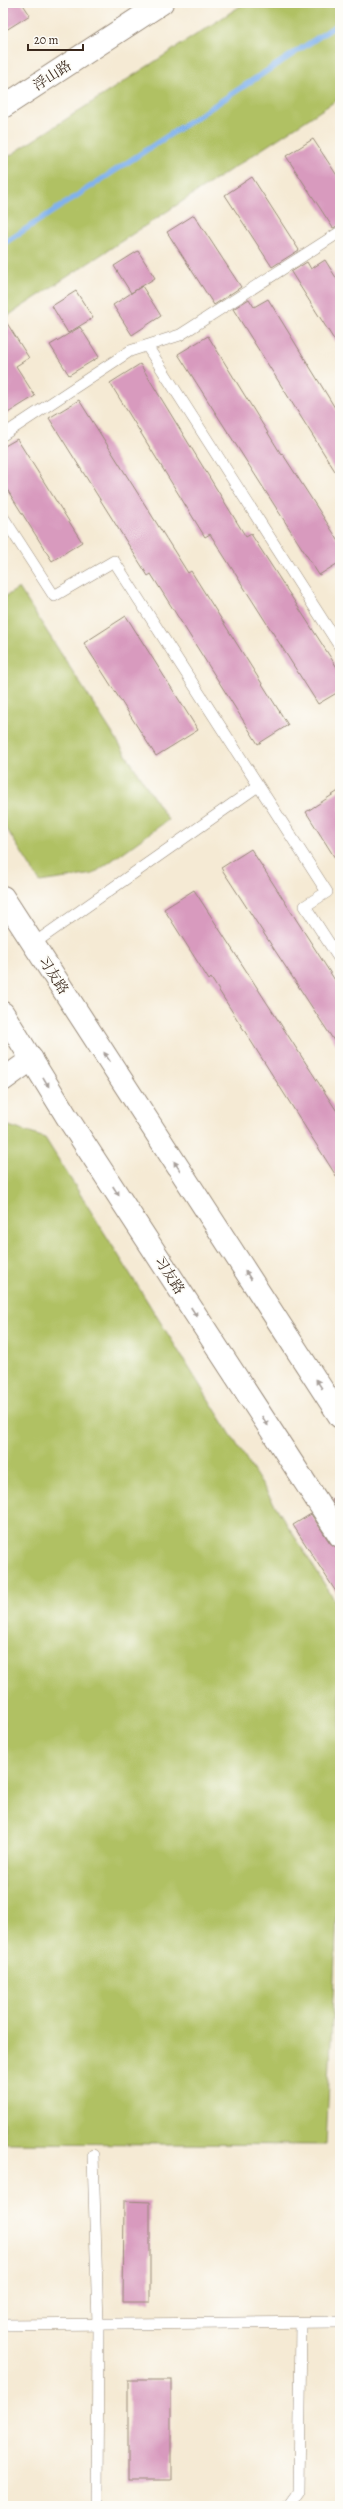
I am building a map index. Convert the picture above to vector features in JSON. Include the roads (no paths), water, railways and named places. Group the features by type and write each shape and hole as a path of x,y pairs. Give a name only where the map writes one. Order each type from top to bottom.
{"main road":[{"name":"浮山路","path":"3,108 162,3"},
{"name":"习友路","path":"3,897 340,1417"},
{"name":"习友路","path":"3,1013 71,1123 340,1536"},
{"path":"3,1080 32,1059"}],"lane":[{"path":"3,435 130,351 180,335 340,232"},
{"path":"147,346 340,647"},
{"path":"3,517 54,596 114,561 327,892 305,906 340,960"},
{"path":"33,944 258,786"},
{"path":"94,2155 98,2324 97,2506"},
{"path":"3,2325 340,2322"},
{"path":"289,2506 299,2492 302,2323"}],"waterway":[{"path":"3,244 340,23"}]}
